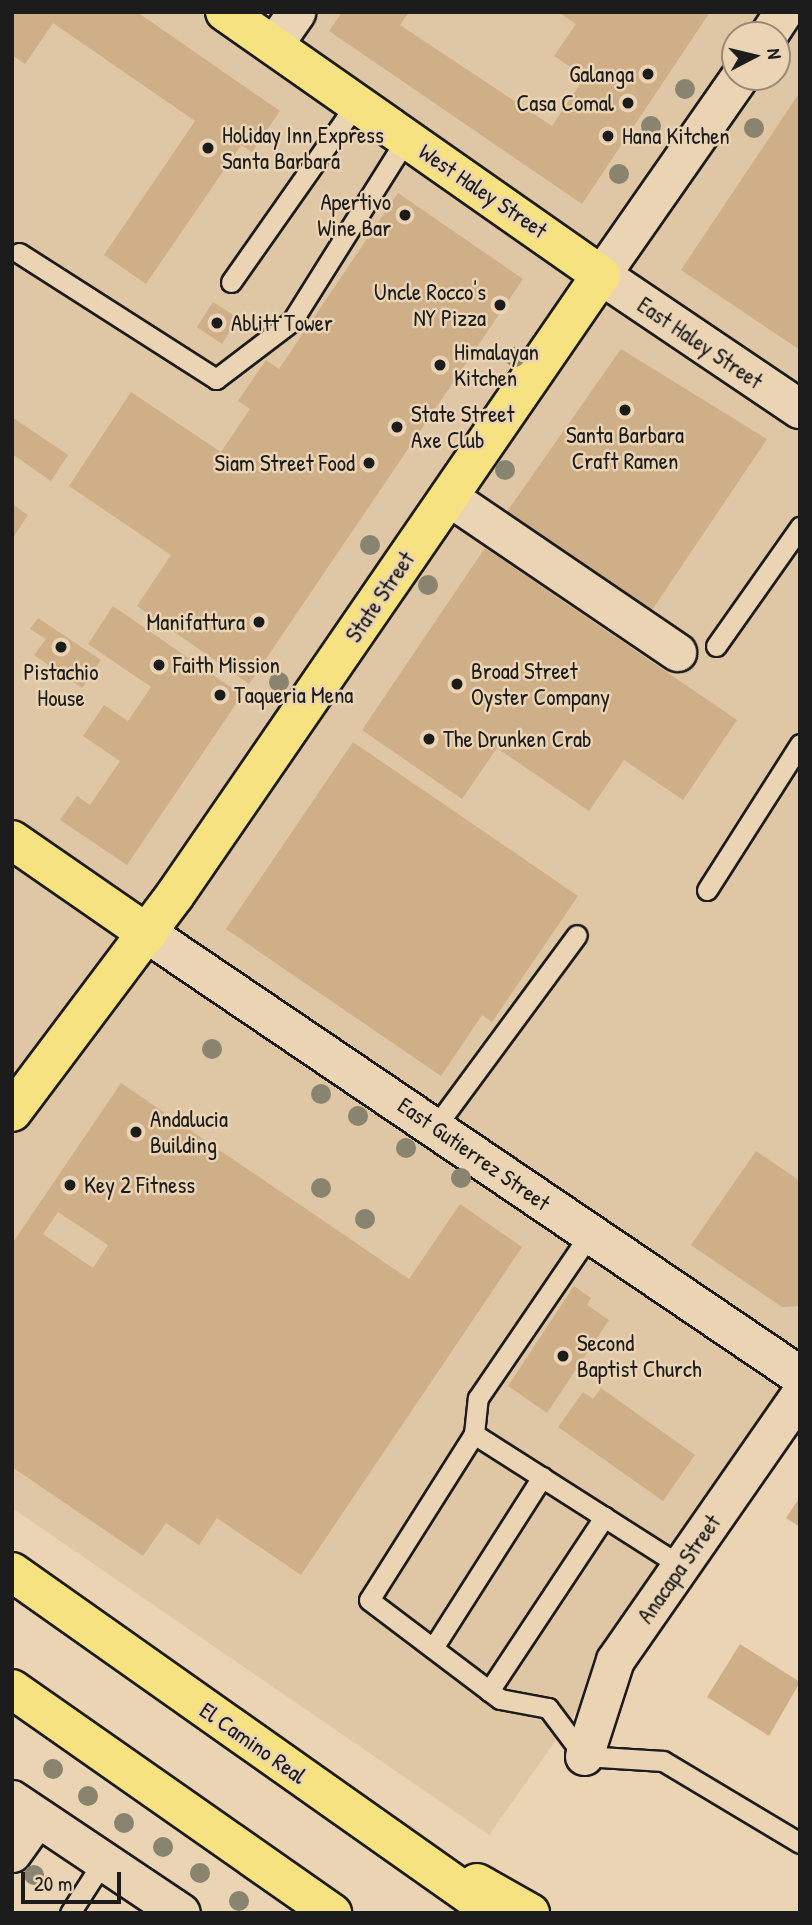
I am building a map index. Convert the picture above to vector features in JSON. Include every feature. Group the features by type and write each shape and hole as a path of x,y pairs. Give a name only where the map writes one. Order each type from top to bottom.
{"main road":[{"name":"West Haley Street","path":"225,12 601,275"},
{"name":"East Haley Street","path":"601,275 800,409"},
{"name":"State Street","path":"12,1112 148,934 601,275"},
{"path":"12,841 148,934"},
{"name":"East Gutierrez Street","path":"148,934 436,1126 800,1376"},
{"name":"El Camino Real","path":"12,1572 495,1913"},
{"path":"12,1689 332,1913"},
{"path":"24,1809 181,1913"},
{"path":"359,1817 530,1913"}],"street":[{"path":"274,44 296,12"},
{"name":"State Street","path":"601,275 729,91"},
{"path":"449,497 677,652"},
{"name":"Anacapa Street","path":"584,1756 615,1660 800,1394"},
{"path":"12,1853 24,1809"}],"lane":[{"path":"231,282 357,103"},
{"path":"19,253 216,379 292,321 406,139"},
{"path":"716,646 800,527"},
{"path":"707,890 800,744"},
{"path":"436,1126 577,935"},
{"path":"590,1234 478,1398 474,1434 369,1600 500,1699 548,1708 584,1756 663,1761 800,1843"},
{"path":"474,1434 681,1566"},
{"path":"433,1648 542,1477"},
{"path":"489,1691 604,1517"},
{"path":"70,1913 102,1863"}],"shaded area":[{"path":"12,12 800,12 800,1394 489,1835 12,1508"}],"building":[{"name":"Holiday Inn Express Santa Barbara","path":"12,12 137,12 280,111 252,152 241,145 146,284 104,255 195,121 53,23 25,64 12,55"},
{"path":"342,12 409,12 400,25 552,126 585,77 554,56 576,24 558,12 710,12 582,204 329,31"},
{"path":"800,92 800,350 681,270"},
{"path":"398,193 523,279 249,684 137,606 171,555 69,486 131,392 221,452 250,409 238,401 266,360 279,369"},
{"name":"Ablitt Tower","path":"213,302 238,318 222,344 197,327"},
{"path":"621,349 767,439 650,613 506,513"},
{"path":"12,417 68,455 51,481 12,454"},
{"path":"12,504 28,515 12,539"},
{"path":"485,548 737,720 683,800 624,760 589,811 497,748 462,799 362,730"},
{"path":"113,606 242,695 127,865 60,820 77,796 90,805 120,761 83,736 104,705 128,721 151,687 88,644"},
{"name":"Pistachio House","path":"38,618 101,660 82,688 34,655 46,639 30,629"},
{"path":"353,742 578,896 492,1022 482,1015 441,1076 226,929"},
{"path":"121,1083 409,1279 460,1204 522,1247 301,1575 217,1518 199,1545 166,1523 143,1556 12,1467 12,1244","holes":["58,1212 108,1245 93,1268 43,1234"]},
{"path":"756,1151 800,1181 800,1306 782,1307 691,1245"},
{"path":"574,1286 591,1298 587,1305 609,1320 547,1413 508,1386"},
{"path":"601,1388 695,1455 663,1501 558,1427 583,1392 593,1399"},
{"path":"800,1497 800,1527 786,1518"},
{"path":"740,1644 800,1682 769,1736 707,1697"}],"place":[{"name":"Galanga","path":"648,74"},
{"name":"Casa Comal","path":"628,103"},
{"name":"Hana Kitchen","path":"608,136"},
{"name":"Holiday Inn Express Santa Barbara","path":"208,148"},
{"name":"Apertivo Wine Bar","path":"405,215"},
{"name":"Uncle Rocco's NY Pizza","path":"500,305"},
{"name":"Ablitt Tower","path":"217,323"},
{"name":"Himalayan Kitchen","path":"440,365"},
{"name":"Santa Barbara Craft Ramen","path":"625,410"},
{"name":"State Street Axe Club","path":"397,427"},
{"name":"Siam Street Food","path":"369,463"},
{"name":"Manifattura","path":"259,622"},
{"name":"Pistachio House","path":"61,647"},
{"name":"Faith Mission","path":"159,665"},
{"name":"Broad Street Oyster Company","path":"457,684"},
{"name":"Taqueria Mena","path":"220,695"},
{"name":"The Drunken Crab","path":"429,739"},
{"name":"Andalucia Building","path":"136,1132"},
{"name":"Key 2 Fitness","path":"70,1185"},
{"name":"Second Baptist Church","path":"563,1356"}]}
